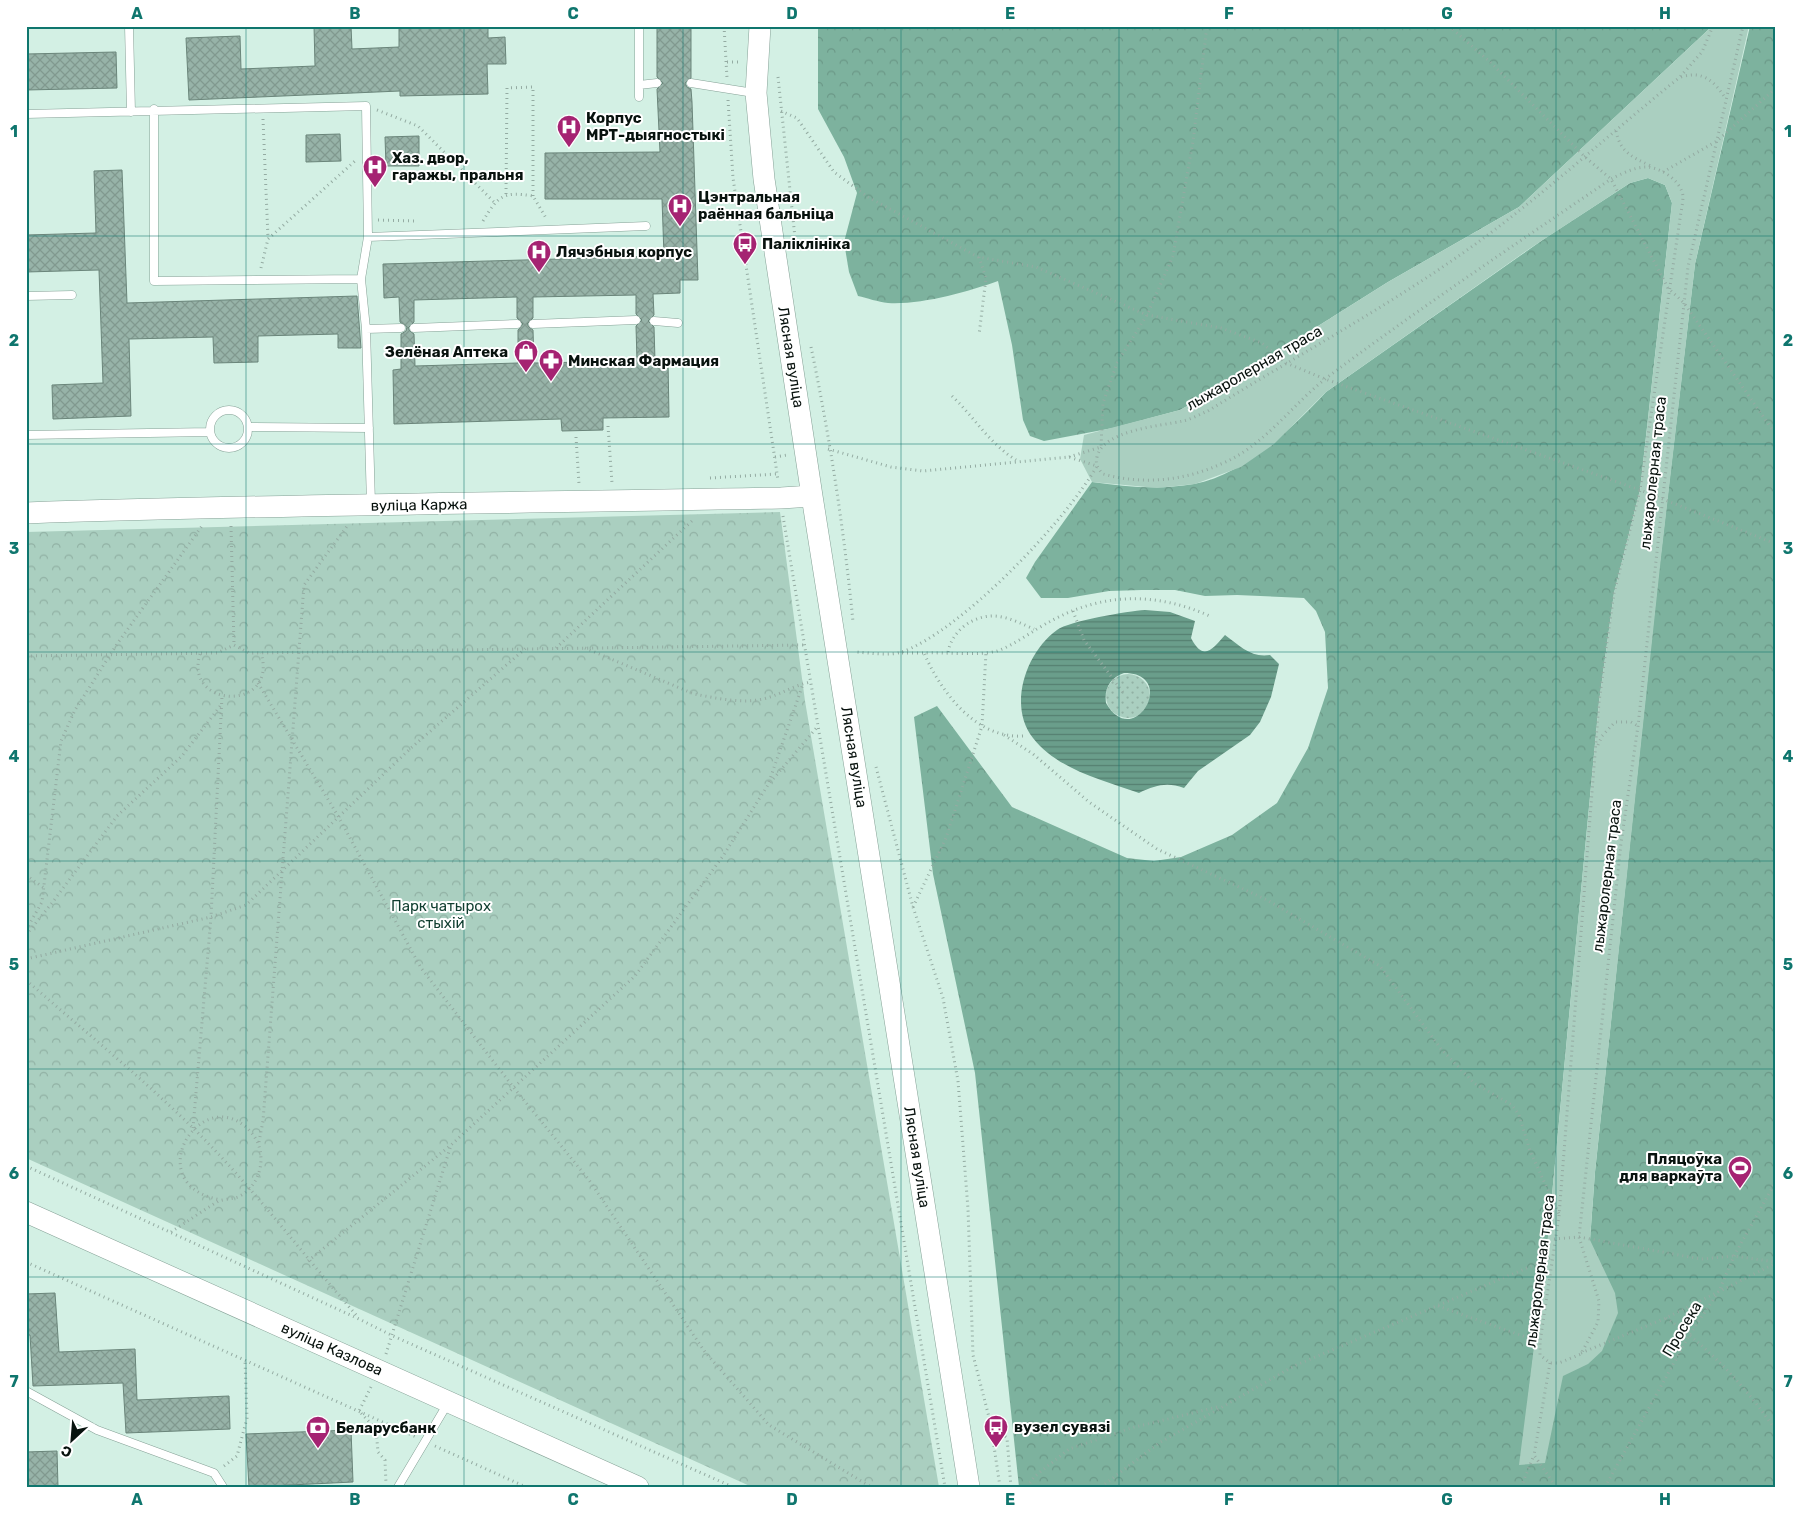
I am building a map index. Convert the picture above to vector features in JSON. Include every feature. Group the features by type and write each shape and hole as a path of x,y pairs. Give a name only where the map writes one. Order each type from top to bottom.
{"main road":[{"name":"Лясная вуліца","path":"760,26 756,93 774,258 789,339 812,496 969,1487"},
{"name":"вуліца Каржа","path":"26,513 217,506 371,506 812,496"},
{"name":"вуліца Казлова","path":"26,1212 638,1487"}],"lane":[{"path":"129,26 131,112"},
{"path":"639,26 639,97"},
{"path":"639,85 657,83"},
{"path":"691,83 756,93"},
{"path":"26,114 131,112 154,109 366,106 368,237 361,279 366,329 371,506"},
{"path":"154,109 154,281 361,279"},
{"path":"368,237 646,226"},
{"path":"26,296 72,295"},
{"path":"533,324 636,320"},
{"path":"654,321 678,323"},
{"path":"414,328 517,324"},
{"path":"366,329 400,328"},
{"path":"226,410 238,412 246,421 248,427 247,433 240,444 228,448 217,443 210,432 210,426 216,415 226,410"},
{"path":"248,427 369,428"},
{"path":"26,435 210,432"},
{"path":"26,1391 97,1430 214,1473 223,1487"},
{"path":"398,1487 449,1402"}],"path":[{"path":"724,26 733,178 777,474"},
{"path":"901,653 935,635 1007,574 1050,530 1088,481 1097,466 1097,456 1101,447 1102,403 1118,363 1146,315 1173,256 1193,141 1207,26"},
{"path":"1449,26 1490,62 1584,157 1611,179 1668,288 1684,303 1776,435"},
{"name":"лыжаролерная траса","path":"1069,457 1101,447 1109,440 1128,433 1186,420 1208,411 1390,302 1479,242 1680,77 1702,52 1713,26"},
{"name":"лыжаролерная траса","path":"1616,130 1618,143 1627,153 1663,172 1679,186 1683,195 1640,490 1614,593 1599,702 1559,1216 1554,1239 1540,1342 1540,1355 1550,1363 1559,1363 1581,1354 1598,1322 1599,1301 1579,1236 1621,843 1638,726 1688,267 1743,26"},
{"path":"778,74 780,111 796,250"},
{"path":"1680,77 1694,74 1706,76 1717,85 1726,100"},
{"path":"506,194 507,88 533,87 533,196 546,218"},
{"path":"1663,172 1717,141 1776,88"},
{"path":"366,106 418,126 494,202"},
{"path":"258,280 268,238 262,108"},
{"path":"780,111 797,118 834,172 868,197 978,257 1036,267 1146,315 1229,331 1262,343 1286,363 1325,380 1640,490 1776,544"},
{"path":"268,238 367,151"},
{"path":"829,449 891,467 923,471 1069,457 1097,466 1103,474 1137,481 1183,477 1202,472 1245,452 1325,380 1389,331 1611,179 1631,170 1652,167"},
{"path":"482,222 494,202 506,194 516,193 533,196"},
{"path":"367,220 425,221"},
{"path":"978,257 986,278 980,335"},
{"path":"810,345 826,418 854,625"},
{"path":"952,396 970,413 991,440 1016,461"},
{"path":"608,426 612,484"},
{"path":"576,437 579,484"},
{"path":"775,456 789,455"},
{"path":"782,510 945,1487"},
{"path":"556,648 698,515 688,515"},
{"path":"258,1142 263,1121 304,585 349,523 339,524"},
{"path":"225,525 241,524"},
{"path":"26,930 42,902 61,742 75,710 110,655 203,525 210,525"},
{"path":"231,525 234,645"},
{"path":"856,652 998,651 1072,611 1090,604 1109,600 1148,599 1192,608 1212,616"},
{"path":"1072,611 1084,640 1125,696"},
{"path":"948,652 957,632 976,619 994,616 1015,621 1035,630"},
{"path":"856,643 858,662"},
{"path":"234,645 249,653 261,653 804,644"},
{"path":"26,656 200,654 217,653 234,645"},
{"path":"582,647 694,694 709,697 736,700 762,699 811,682"},
{"path":"26,959 211,917 246,905 338,816 452,712 527,648"},
{"path":"913,907 946,838 982,726 986,652"},
{"path":"200,654 198,671 202,681 210,690 230,698 241,696 251,691 258,683 263,674 264,663 261,653"},
{"path":"924,653 943,689 982,726 1004,735 1033,754 1089,802 1157,849 1267,900 1380,966 1441,1049 1474,1083 1512,1105 1519,1115 1530,1151 1559,1216"},
{"path":"258,683 338,816 421,968 514,1088 589,1180 705,1352 769,1426 871,1487"},
{"path":"768,785 804,683"},
{"path":"193,1128 211,917 222,696"},
{"path":"26,935 52,904 117,816 182,756 221,705"},
{"path":"1596,748 1602,736 1615,722 1631,722 1638,726"},
{"path":"308,1261 451,1145 635,976 723,856 768,785 818,726"},
{"path":"1004,735 1023,736"},
{"path":"876,765 913,907 943,998 958,1080 968,1209 973,1354 991,1425 1000,1487"},
{"path":"26,875 44,888"},
{"path":"26,980 193,1128 250,1189 308,1261 359,1319"},
{"path":"220,1118 236,1121 249,1129 258,1142 262,1158 259,1176 250,1189 237,1197 221,1200 206,1198 193,1189 183,1175 180,1158 183,1142 193,1128 207,1120 220,1118"},
{"path":"359,1411 393,1336 451,1145"},
{"path":"26,1166 393,1336 733,1487"},
{"name":"Просека","path":"1605,1487 1690,1334 1718,1291 1734,1256 1776,1181"},
{"path":"171,1232 221,1200"},
{"path":"1554,1239 1579,1236 1701,1259 1734,1256 1776,1262"},
{"path":"1101,1487 1159,1443 1294,1366 1553,1257"},
{"path":"26,1262 526,1487"},
{"path":"1581,1354 1666,1318 1776,1262"},
{"path":"1437,1306 1540,1342"},
{"path":"1666,1318 1690,1334 1761,1409 1776,1431"},
{"path":"214,1473 237,1456 247,1418 244,1360"},
{"path":"1521,1487 1534,1455 1550,1363"},
{"path":"1027,1487 1034,1477 1069,1449 1131,1428 1222,1406"},
{"path":"359,1411 376,1429 378,1452 385,1460 386,1487"},
{"path":"991,1425 1008,1438 1011,1487"},
{"path":"1534,1455 1556,1487"}],"green space":[{"path":"818,26 1709,26 1708,30 1519,207 1388,282 1221,387 1180,410 1113,428 1044,441 1030,436 1023,420 1012,345 998,281 958,293 915,302 888,303 858,296 849,272 844,242 857,193 844,157 818,109"},
{"path":"1709,26 1749,26 1695,264 1661,557 1595,1172 1590,1240 1615,1293 1618,1313 1602,1351 1588,1364 1563,1376 1545,1463 1519,1465 1548,1237 1599,702 1614,593 1640,490 1672,203 1665,185 1648,178 1630,183 1529,249 1326,392 1274,444 1241,467 1195,484 1157,488 1092,482 1080,459 1084,435 1180,410 1221,387 1388,282 1519,207 1708,30"},
{"path":"1750,26 1776,26 1776,1487 1019,1487 975,1073 933,874 914,717 937,706 1012,807 1127,858 1154,861 1181,857 1232,835 1277,803 1308,748 1328,688 1325,632 1316,611 1304,598 1237,595 1205,596 1175,590 1109,591 1068,598 1041,598 1026,578 1035,562 1092,482 1168,487 1194,484 1231,471 1283,435 1326,392 1544,239 1630,183 1648,178 1665,185 1672,203 1640,490 1614,593 1599,702 1548,1237 1520,1465 1590,1240 1595,1172 1658,579 1695,264"},
{"name":"Парк чатырох стыхій","path":"780,512 805,701 939,1487 752,1487 26,1158 26,532"},
{"path":"1132,674 1144,680 1149,687 1149,705 1144,712 1137,717 1124,718 1116,715 1109,708 1106,692 1109,684 1116,677"}],"shaded area":[{"path":"1145,610 1170,612 1195,621 1191,638 1200,650 1208,651 1225,635 1251,653 1270,655 1279,664 1271,697 1260,722 1250,735 1198,771 1184,788 1162,785 1139,793 1082,773 1043,749 1033,738 1026,725 1022,711 1021,696 1029,666 1036,652 1057,630 1086,620","holes":["1124,673 1140,676 1148,685 1150,695 1146,706 1139,715 1128,719 1117,716 1106,703 1106,693 1109,684"]}],"building":[{"path":"314,26 351,26 352,49 399,47 399,26 488,26 488,38 505,37 506,64 487,64 488,94 400,96 400,91 189,100 186,38 240,36 241,69 315,66"},
{"name":"Цэнтральная раённая бальніца","path":"657,26 691,26 691,78 685,83 691,89 692,102 698,280 680,280 680,293 653,294 654,315 648,321 654,327 655,361 668,361 669,417 603,418 603,430 562,431 561,419 394,424 393,370 401,369 401,334 406,331 407,327 400,322 399,297 384,298 383,264 664,256 662,199 545,199 545,153 660,152 657,89 663,83 657,77","holes":["636,295 636,314 642,320 636,326 637,361 534,363 533,330 527,324 533,318 533,297","517,297 517,318 523,324 518,330 518,363 415,366 414,334 408,328 414,322 414,300"]},
{"path":"116,52 117,88 26,90 26,54"},
{"path":"340,134 341,161 306,162 306,135"},
{"path":"419,136 419,166 386,166 385,137"},
{"path":"122,170 127,303 357,296 361,348 338,348 338,334 258,336 258,362 214,363 213,337 129,339 131,416 53,419 52,385 103,383 99,270 26,272 26,235 96,233 94,171"},
{"path":"55,1293 59,1352 135,1349 137,1400 229,1396 230,1429 126,1433 123,1383 33,1386 30,1335 26,1335 26,1294"},
{"path":"351,1430 353,1482 249,1487 246,1434"},
{"path":"57,1451 58,1487 26,1487 26,1452"}],"place":[{"name":"Корпус МРТ-дыягностыкі","path":"569,148"},
{"name":"Хаз. двор, гаражы, пральня","path":"375,188"},
{"name":"Цэнтральная раённая бальніца","path":"680,227"},
{"name":"Паліклініка","path":"745,265"},
{"name":"Лячэбныя корпус","path":"539,273"},
{"name":"Зелёная Аптека","path":"526,373"},
{"name":"Минская Фармация","path":"551,382"},
{"name":"Пляцоўка для варкаўта","path":"1740,1189"},
{"name":"вузел сувязі","path":"996,1448"},
{"name":"Беларусбанк","path":"318,1449"}]}
